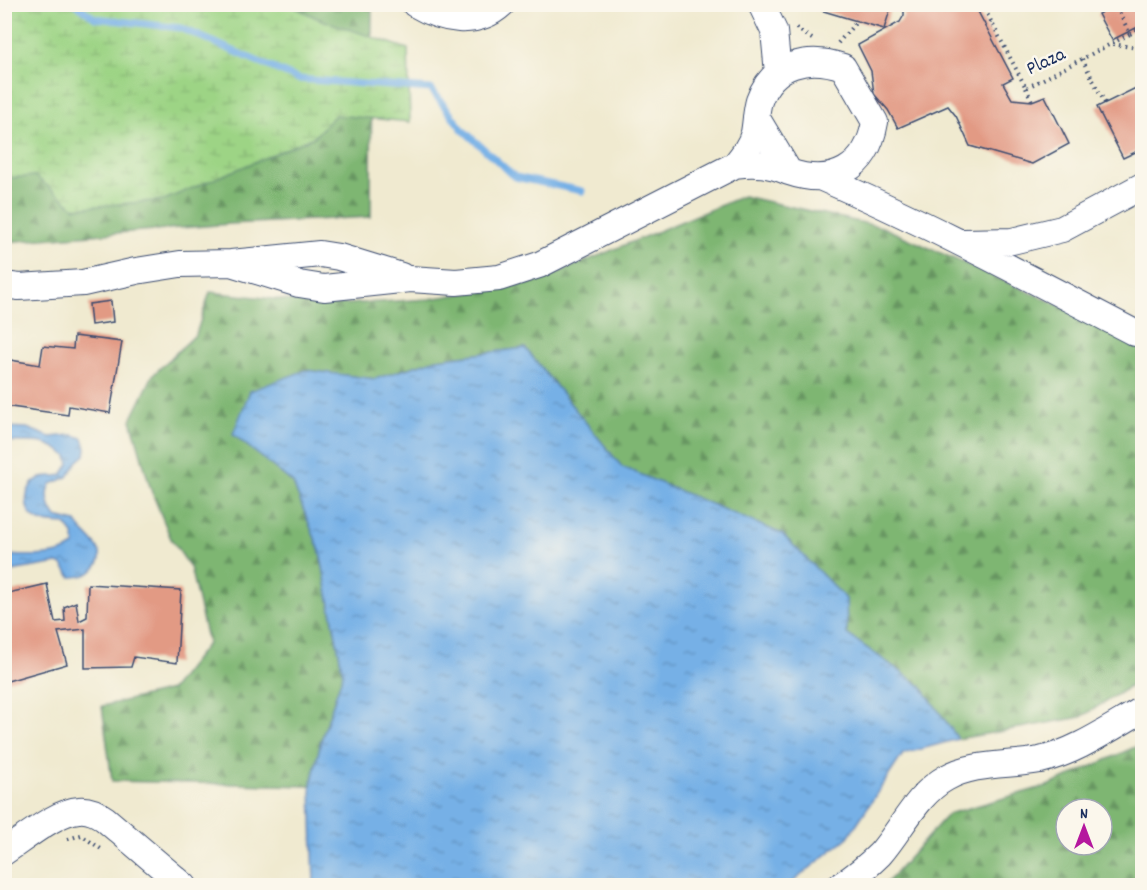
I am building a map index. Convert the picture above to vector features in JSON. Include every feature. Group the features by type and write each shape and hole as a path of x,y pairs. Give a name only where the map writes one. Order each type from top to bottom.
{"lane":[{"path":"415,4 432,15 455,20 478,17 502,4"},
{"path":"4,285 19,287 83,283 180,264 231,263 320,254 339,257 410,279 456,282 499,278 539,265 735,165 753,162 771,165 804,178 822,178 838,174 853,166 864,154 872,139 875,122 843,67 827,61 783,28 761,4"},
{"path":"778,73 783,28"},
{"path":"735,165 753,135 759,100 767,86 778,73 815,51"},
{"path":"756,117 789,172"},
{"path":"822,178 961,242 1135,333 1143,334"},
{"path":"961,242 1012,241 1062,229 1143,186"},
{"path":"840,885 852,878 879,854 928,792 943,779 961,771 1041,760 1070,750 1143,710"},
{"path":"4,852 68,811 81,809 94,812 184,885"}],"path":[{"name":"Plaza","path":"982,4 1026,88 1143,28"},
{"path":"1115,4 1130,34"},
{"path":"836,45 857,21"},
{"path":"985,25 991,22"},
{"path":"783,28 811,38 815,51"},
{"path":"1112,44 1143,49"},
{"path":"1082,59 1105,103"},
{"path":"1026,88 1032,101"},
{"path":"64,841 81,836 108,854"}],"green space":[{"path":"5,4 290,5 319,19 408,49 410,122 335,115 314,137 164,200 75,208 35,176 9,178 5,181"},
{"path":"5,5 372,5 371,217 230,224 5,242"},
{"path":"743,196 882,227 1142,342 1142,679 1081,717 958,739 921,686 847,634 846,599 782,534 622,467 525,348 437,359 375,379 306,370 233,434 293,483 320,551 343,674 321,741 311,786 112,781 102,706 171,690 208,643 190,567 171,539 151,490 131,420 153,375 196,334 210,292 330,305 429,299 535,282"},
{"path":"1142,744 1142,885 885,885 948,814 1050,785"}],"water":[{"path":"525,348 622,467 782,534 846,599 847,634 921,686 958,739 903,754 848,837 789,885 314,885 311,786 321,741 343,674 320,551 293,483 233,434 250,391 306,370 375,379 437,359"},
{"path":"5,427 27,428 50,437 72,435 83,438 86,448 85,455 77,462 68,477 51,484 48,497 51,510 56,517 76,522 99,550 99,562 89,573 71,577 58,563 5,572 5,555 52,554 69,549 75,544 73,534 65,524 46,523 31,515 26,499 30,487 38,479 62,475 69,464 67,456 44,443 5,441"}],"building":[{"path":"822,4 892,4 884,29 820,10"},
{"path":"904,4 974,4 1013,78 1003,83 1012,99 1032,101 1045,96 1069,144 1032,164 970,146 956,116 948,106 898,128 888,110 874,94 871,71 858,45 900,22 904,15"},
{"path":"1117,4 1142,4 1142,25 1112,40 1098,14"},
{"path":"1142,85 1142,149 1123,158 1097,107"},
{"path":"111,301 113,322 91,325 89,304"},
{"path":"74,336 122,342 110,413 69,406 68,415 4,406 4,359 40,365 43,346 73,349"},
{"path":"47,584 55,622 65,621 64,607 76,602 79,621 87,617 88,584 181,590 177,663 134,657 131,667 85,668 85,629 58,632 67,664 4,682 4,594"}],"waterway":[{"path":"75,4 95,18 181,28 298,79 431,89 463,130 515,177 582,191"}]}
